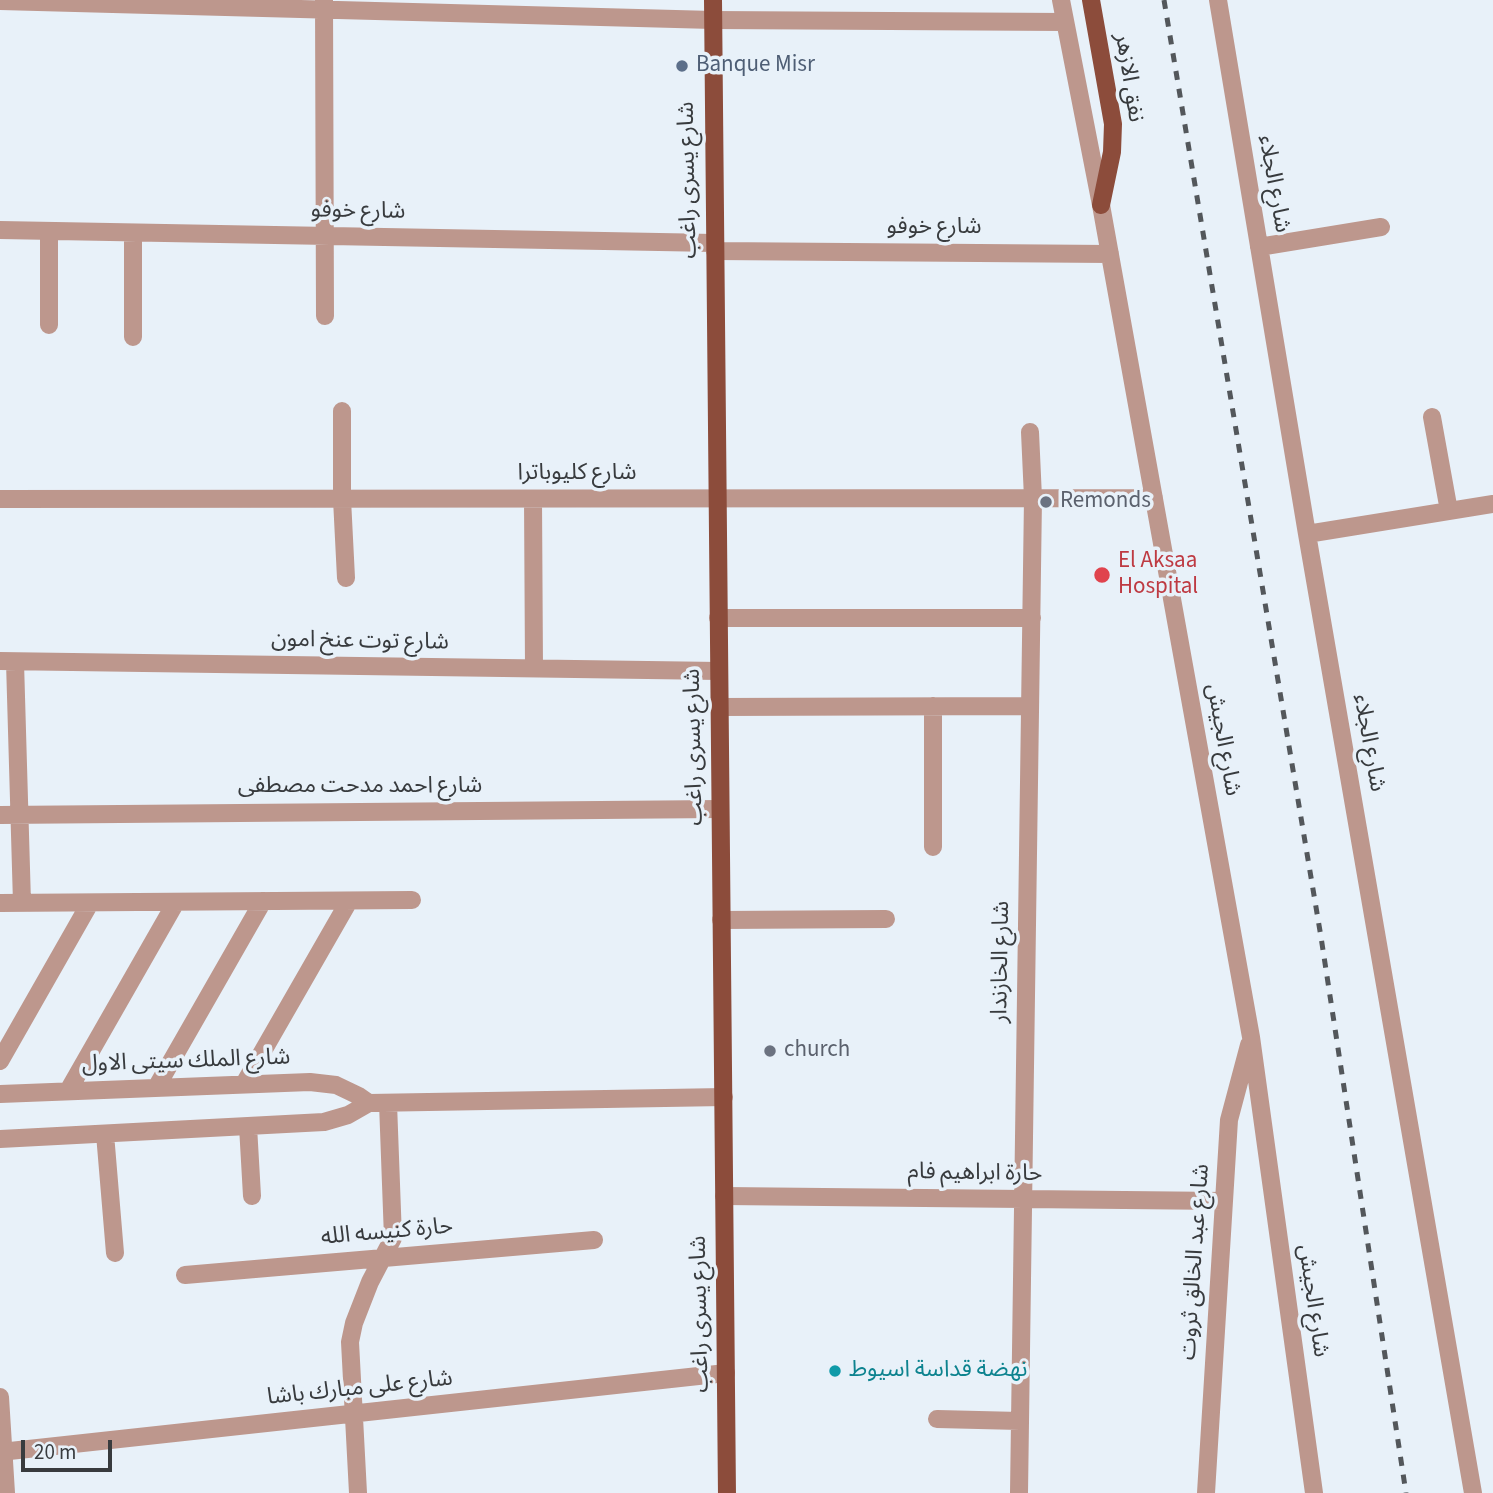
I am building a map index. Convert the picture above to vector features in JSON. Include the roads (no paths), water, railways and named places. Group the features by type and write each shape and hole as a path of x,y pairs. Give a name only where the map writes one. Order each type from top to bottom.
{"main road":[{"name":"شارع يسرى راغب","path":"713,0 727,1493"},
{"name":"نفق الازهر","path":"1091,0 1113,124 1112,152 1101,205"}],"street":[{"name":"شارع الجيش","path":"1061,0 1110,254 1251,1037 1314,1493"},
{"name":"شارع الجلاء","path":"1218,0 1307,534 1473,1493"},
{"path":"0,1 324,5 713,20 1065,22"},
{"path":"324,5 324,316"},
{"path":"1259,247 1381,227"},
{"name":"شارع خوفو","path":"0,230 1110,254"},
{"path":"49,231 49,325"},
{"path":"133,233 133,337"},
{"path":"342,411 342,499 346,578"},
{"path":"1432,417 1448,511"},
{"name":"شارع الخازندار","path":"1019,1493 1032,618 1033,498 1030,432"},
{"name":"شارع كليوباترا","path":"0,499 1154,498"},
{"path":"533,499 534,668"},
{"path":"1307,534 1493,504"},
{"path":"718,618 1032,618"},
{"path":"8,662 19,815 22,903"},
{"name":"شارع توت عنخ امون","path":"8,662 719,671"},
{"path":"933,706 933,847"},
{"path":"719,707 1030,706"},
{"name":"شارع احمد مدحت مصطفى","path":"0,815 720,809"},
{"path":"1,904 412,900"},
{"path":"156,1088 263,901"},
{"path":"244,1084 349,901"},
{"path":"68,1091 176,902"},
{"path":"0,1060 90,903"},
{"path":"722,920 886,919"},
{"name":"شارع عبد الخالق ثروت","path":"1206,1493 1229,1120 1251,1037"},
{"name":"شارع الملك سيتى الاول","path":"0,1094 323,1082 347,1090 369,1104"},
{"path":"0,1139 324,1122 348,1115 369,1104 724,1097"},
{"path":"358,1493 351,1332 370,1282 394,1233 388,1103"},
{"path":"248,1126 252,1196"},
{"path":"104,1134 115,1253"},
{"name":"حارة ابراهيم فام","path":"724,1196 1224,1201"},
{"name":"حارة كنيسه الله","path":"185,1275 594,1240"},
{"name":"شارع على مبارك باشا","path":"2,1452 726,1373"},
{"path":"0,1397 6,1493"},
{"path":"937,1419 1020,1421"}],"railway":[{"path":"1164,0 1321,937 1406,1493"}],"place":[{"name":"Banque Misr","path":"682,66"},
{"name":"Remonds","path":"1046,502"},
{"name":"El Aksaa Hospital","path":"1102,575"},
{"name":"church","path":"770,1051"},
{"name":"نهضة قداسة اسيوط","path":"835,1371"}]}
